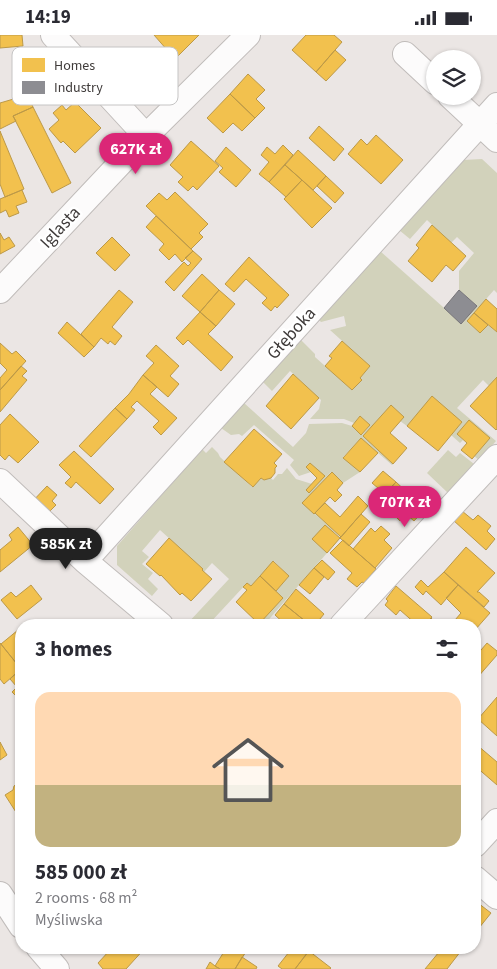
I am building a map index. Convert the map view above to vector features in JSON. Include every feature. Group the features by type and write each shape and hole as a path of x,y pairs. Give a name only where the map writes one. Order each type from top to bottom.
{"street":[{"path":"53,35 64,47"},
{"name":"Iglasta","path":"178,104 248,35"},
{"path":"405,54 426,74"},
{"path":"118,105 146,135"},
{"name":"Iglasta","path":"0,291 146,135 177,105"},
{"path":"460,105 489,132"},
{"name":"Głęboka","path":"85,561 489,132 497,105"},
{"path":"348,619 497,457"},
{"path":"0,481 85,561 154,619"},
{"path":"481,838 497,821"},
{"path":"481,883 497,897"},
{"path":"44,954 57,969"}],"green space":[{"path":"482,159 497,173 497,293 494,290 467,321 480,333 488,325 497,332 497,377 489,386 483,380 457,408 496,441 479,460 474,456 489,438 469,420 457,434 463,440 460,443 451,435 462,422 432,397 407,426 400,421 391,405 363,436 393,464 361,438 343,457 360,472 343,483 331,472 303,503 341,537 325,526 313,539 327,553 269,619 262,619 276,591 289,576 274,561 251,586 247,583 214,619 192,619 229,579 212,563 204,572 160,530 142,551 149,557 142,564 153,573 148,579 158,589 152,596 117,565 117,546 202,449 206,453 212,447 252,487 261,478 264,480 271,478 273,480 287,468 296,479 312,484 309,493 324,476 310,463 306,467 311,472 299,476 290,465 294,460 254,425 242,436 239,434 231,435 221,428 244,403 293,447 306,433 309,424 342,423 352,426 362,435 370,425 360,416 354,423 344,419 310,419 319,409 321,400 290,371 272,391 263,382 301,340 315,354 315,357 352,390 362,380 360,378 370,366 330,330 346,326 344,316 321,322 319,320 380,251 461,323 477,306 459,290 459,271 474,253 457,237 451,243 427,220 410,239 399,230 463,160"},
{"path":"448,450 456,457 460,453 474,464 448,493 427,473"}],"building: Homes":[{"path":"0,35 22,35 23,46 0,48"},
{"path":"154,35 199,35 178,56 178,47 164,47"},
{"path":"306,35 334,35 342,42 316,72 292,50"},
{"path":"335,50 346,60 326,81 316,72"},
{"path":"248,74 265,90 256,99 265,108 255,118 230,94"},
{"path":"230,94 255,118 242,131 233,123 223,133 207,118"},
{"path":"12,99 12,105 32,105 33,107 13,116 16,121 0,129 0,103"},
{"path":"62,105 66,110 72,105 78,105 101,128 75,153 63,141 61,143 49,129 59,120 53,113"},
{"path":"33,107 71,183 52,193 13,116"},
{"path":"319,126 344,149 334,161 309,138"},
{"path":"0,131 24,189 5,197 0,184"},
{"path":"376,135 403,160 381,184 348,154 361,139 367,145"},
{"path":"191,141 219,166 197,190 193,186 188,191 178,182 183,177 170,165"},
{"path":"283,145 293,155 269,182 259,174 269,162 261,155 267,147 275,154"},
{"path":"226,147 251,170 236,187 219,172 223,168 215,161"},
{"path":"298,150 326,176 313,190 285,165"},
{"path":"285,165 302,180 286,197 269,182"},
{"path":"326,176 344,193 335,203 317,186"},
{"path":"302,180 332,208 312,228 284,199"},
{"path":"22,190 27,202 16,206 19,213 9,217 6,210 0,213 0,199"},
{"path":"175,192 208,224 199,233 203,237 191,249 146,206 159,193 167,200"},
{"path":"156,216 193,251 182,262 175,254 169,260 159,250 164,244 146,227"},
{"path":"432,225 466,256 453,271 446,265 432,282 408,261 419,248 416,245"},
{"path":"0,233 4,240 9,237 15,246 0,254"},
{"path":"112,237 130,255 115,271 96,253"},
{"path":"193,251 202,259 174,291 165,282 184,262 188,266 191,263 185,258"},
{"path":"249,257 289,295 277,308 275,306 271,311 262,303 267,298 246,279 234,292 225,284"},
{"path":"202,274 219,290 200,312 182,296"},
{"path":"119,290 133,302 112,327 122,336 115,345 110,341 108,344 101,338 94,347 81,334"},
{"path":"219,290 235,304 216,326 200,312"},
{"path":"486,299 497,309 497,332 474,313"},
{"path":"200,312 216,326 208,334 233,357 221,371 188,340 183,345 176,338"},
{"path":"474,313 488,325 480,333 467,321"},
{"path":"67,322 94,347 84,357 58,333"},
{"path":"342,341 370,366 360,378 362,380 352,390 325,366 332,358 329,356"},
{"path":"0,343 12,354 16,351 26,361 0,390 0,378 7,370 0,363"},
{"path":"156,345 179,366 170,376 179,384 168,397 143,375 154,363 146,356"},
{"path":"21,366 27,371 22,376 27,380 0,412 0,390"},
{"path":"293,374 319,398 291,429 266,406"},
{"path":"143,375 157,387 150,394 177,418 161,435 153,427 159,421 137,401 131,407 135,410 127,419 115,408 129,394"},
{"path":"497,377 497,429 496,430 470,406"},
{"path":"432,396 462,422 438,451 407,426"},
{"path":"391,405 404,417 390,433 407,448 393,464 363,436"},
{"path":"115,408 127,419 91,457 79,446"},
{"path":"10,414 39,442 18,463 9,455 5,460 0,455 0,425"},
{"path":"360,416 370,425 361,435 352,426"},
{"path":"469,420 490,438 472,459 461,450 467,443 457,434"},
{"path":"254,429 282,454 274,463 277,466 271,478 264,480 261,478 253,487 224,462"},
{"path":"361,438 378,453 360,472 343,458"},
{"path":"74,451 114,489 100,504 76,482 71,488 65,483 71,477 59,465"},
{"path":"310,463 325,476 309,493 306,490 317,478 306,467"},
{"path":"383,471 396,482 385,494 372,483"},
{"path":"332,472 343,483 337,490 342,495 335,502 330,497 314,514 302,503"},
{"path":"396,482 425,509 414,521 406,514 400,521 389,510 395,504 385,494"},
{"path":"47,486 57,495 52,501 56,505 45,516 31,503"},
{"path":"358,496 368,506 341,537 315,513 325,503 340,517"},
{"path":"462,511 473,520 478,515 491,526 487,531 495,539 486,550 453,520"},
{"path":"361,514 370,522 349,546 340,538"},
{"path":"325,525 340,538 327,553 312,539"},
{"path":"381,526 390,534 384,540 392,548 375,568 353,549 371,528 375,532"},
{"path":"18,527 33,545 0,572 0,550 12,540 9,535"},
{"path":"169,538 212,579 191,601 182,593 180,595 161,575 146,564"},
{"path":"343,540 376,569 364,583 362,582 357,587 347,579 352,573 330,553"},
{"path":"466,547 495,573 477,592 489,601 484,607 444,572"},
{"path":"322,560 335,572 328,580 314,568"},
{"path":"273,561 289,576 276,591 260,576"},
{"path":"314,568 324,577 310,594 299,585"},
{"path":"444,572 458,585 441,605 426,591 423,595 415,587 421,580 428,587"},
{"path":"260,576 283,598 264,619 254,619 236,602 247,590 243,587 247,583 251,586"},
{"path":"31,585 42,599 17,619 1,600 11,592 16,597"},
{"path":"458,585 490,613 481,623 481,619 456,619 461,613 446,598"},
{"path":"396,586 432,617 430,619 410,619 400,610 396,615 385,605 388,601 386,599"},
{"path":"296,589 324,614 320,619 303,619 284,604"},
{"path":"284,604 303,619 279,619 275,615"},
{"path":"15,632 15,662 1,644"},
{"path":"0,643 15,662 15,674 4,684 0,679"},
{"path":"487,643 497,651 497,655 481,673 481,650"},
{"path":"15,674 15,685 10,679"},
{"path":"497,697 497,736 481,722 481,716"},
{"path":"0,742 7,755 0,760"},
{"path":"481,748 497,762 497,785 481,771"},
{"path":"14,786 15,811 5,795 13,790"},
{"path":"481,905 491,913 481,926"},
{"path":"106,954 140,954 126,969 103,969 98,963"},
{"path":"223,954 245,954 235,969 220,969 215,966"},
{"path":"287,954 306,954 295,969 282,969 278,966"},
{"path":"307,954 313,954 331,968 330,969 295,969"},
{"path":"437,954 459,954 447,969 425,969"},
{"path":"242,957 257,967 256,969 235,969"},
{"path":"210,962 215,966 220,969 206,969"}],"building: Industry":[{"path":"459,290 477,306 461,324 444,308"}]}
